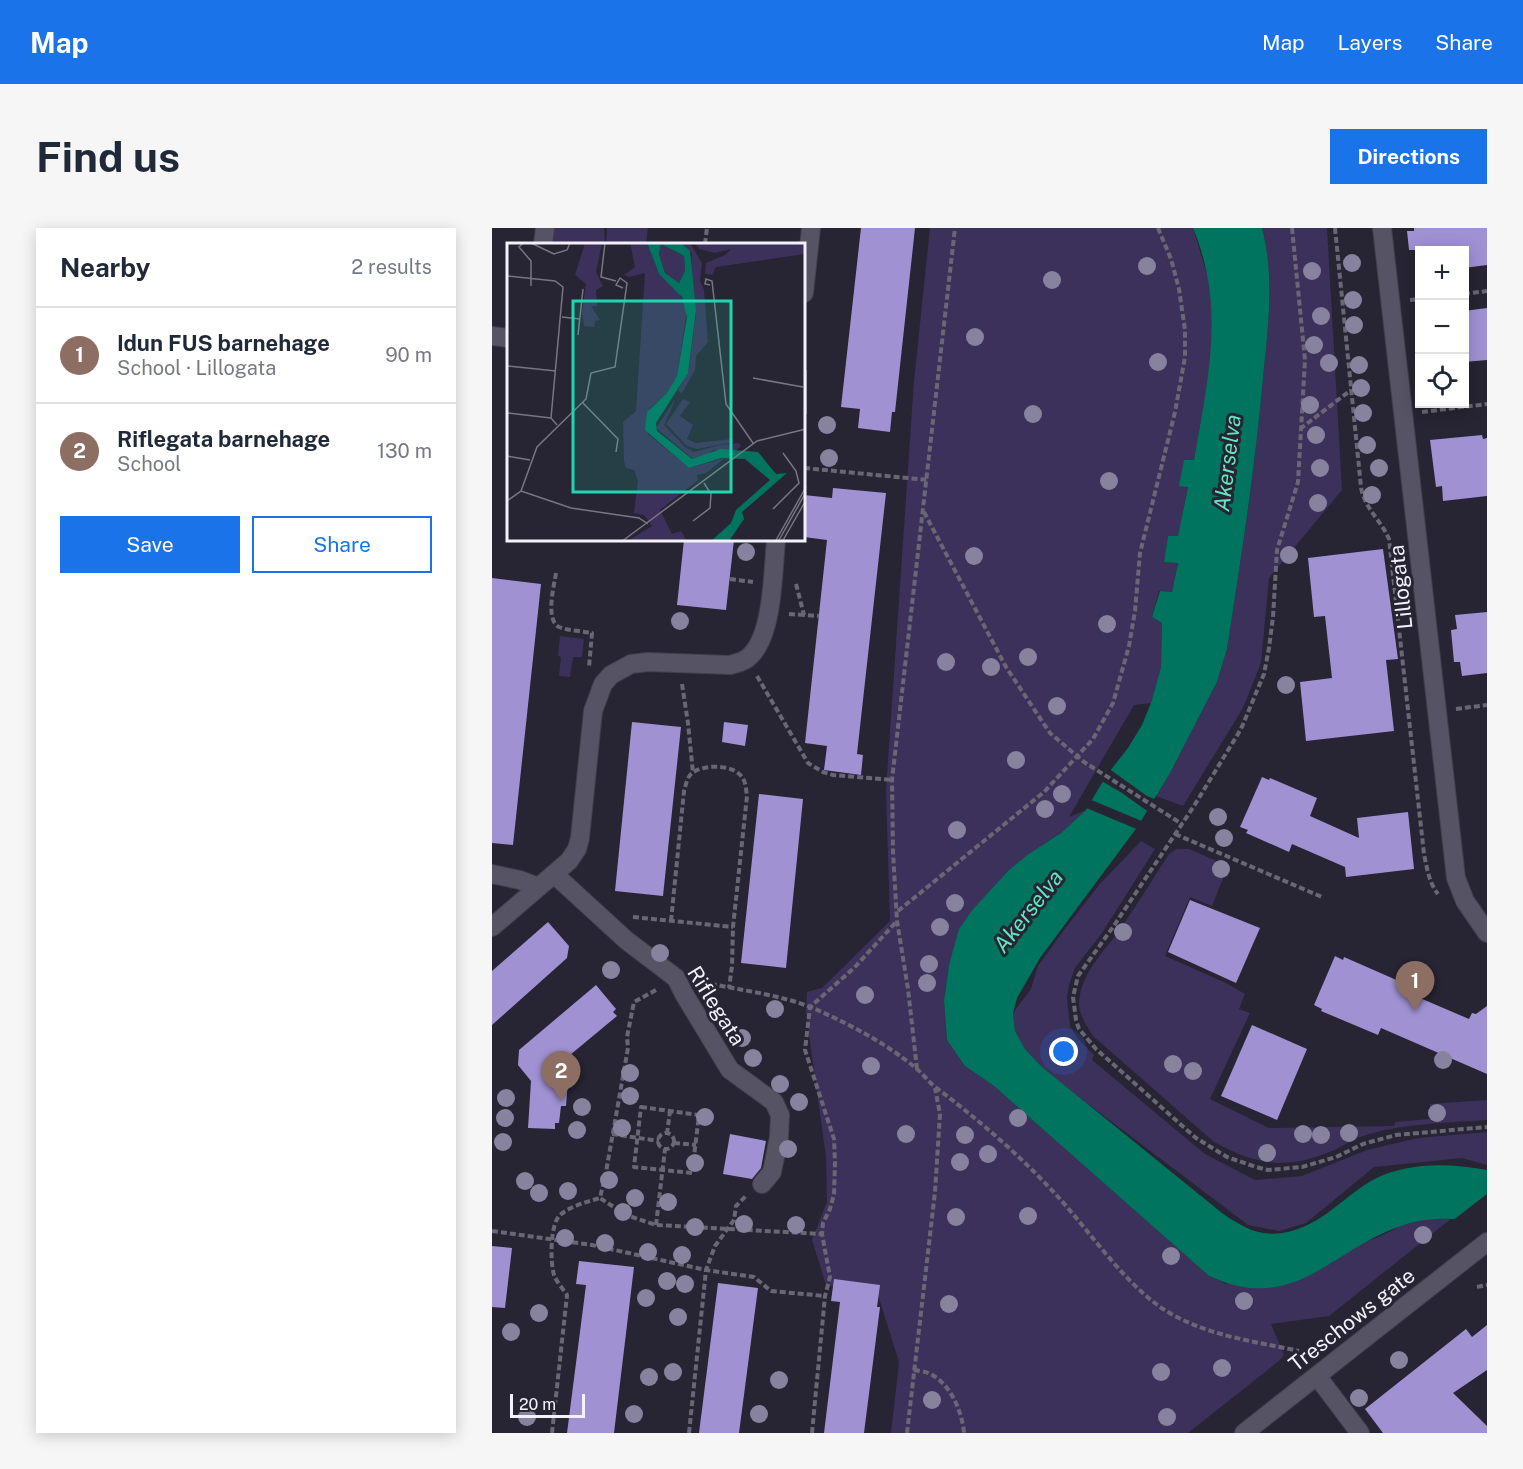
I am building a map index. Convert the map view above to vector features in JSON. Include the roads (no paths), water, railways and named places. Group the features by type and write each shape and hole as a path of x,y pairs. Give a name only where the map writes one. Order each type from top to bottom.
{"street":[{"path":"543,243 545,228"},
{"path":"806,274 811,228"},
{"name":"Lillogata","path":"1382,228 1456,878 1465,901 1487,933"},
{"path":"492,336 507,338"},
{"path":"492,927 569,861 577,849 593,711 603,684 620,669 631,664 648,662 730,665 741,663 751,656 764,635 768,617 776,542"},
{"path":"492,874 520,880 538,887"},
{"name":"Riflegata","path":"554,874 626,940 676,978 730,1070 774,1102 780,1115 779,1137 772,1172 762,1184"},
{"name":"Treschows gate","path":"1244,1433 1481,1246"},
{"path":"1317,1376 1360,1433"}],"water":[{"name":"Akerselva","path":"1193,228 1262,228 1268,265 1268,321 1260,412 1227,649 1217,682 1170,773 1138,826 1040,958 1017,998 1013,1013 1015,1031 1025,1049 1042,1067 1222,1213 1257,1232 1280,1233 1303,1227 1314,1222 1370,1182 1396,1171 1435,1165 1487,1170 1487,1221 1435,1219 1404,1225 1378,1235 1312,1274 1290,1284 1266,1288 1239,1286 1209,1276 994,1086 965,1066 947,1040 944,1000 949,965 959,929 973,909 1009,870 1061,833 1086,810 1106,776 1128,748 1142,725 1151,703 1161,667 1162,623 1152,617 1160,591 1172,592 1178,563 1164,562 1168,536 1178,536 1188,487 1179,486 1184,460 1194,460 1209,372 1212,315 1209,286"}],"place":[{"name":"Idun FUS barnehage","path":"1415,1011"},
{"name":"Riflegata barnehage","path":"561,1101"}]}
